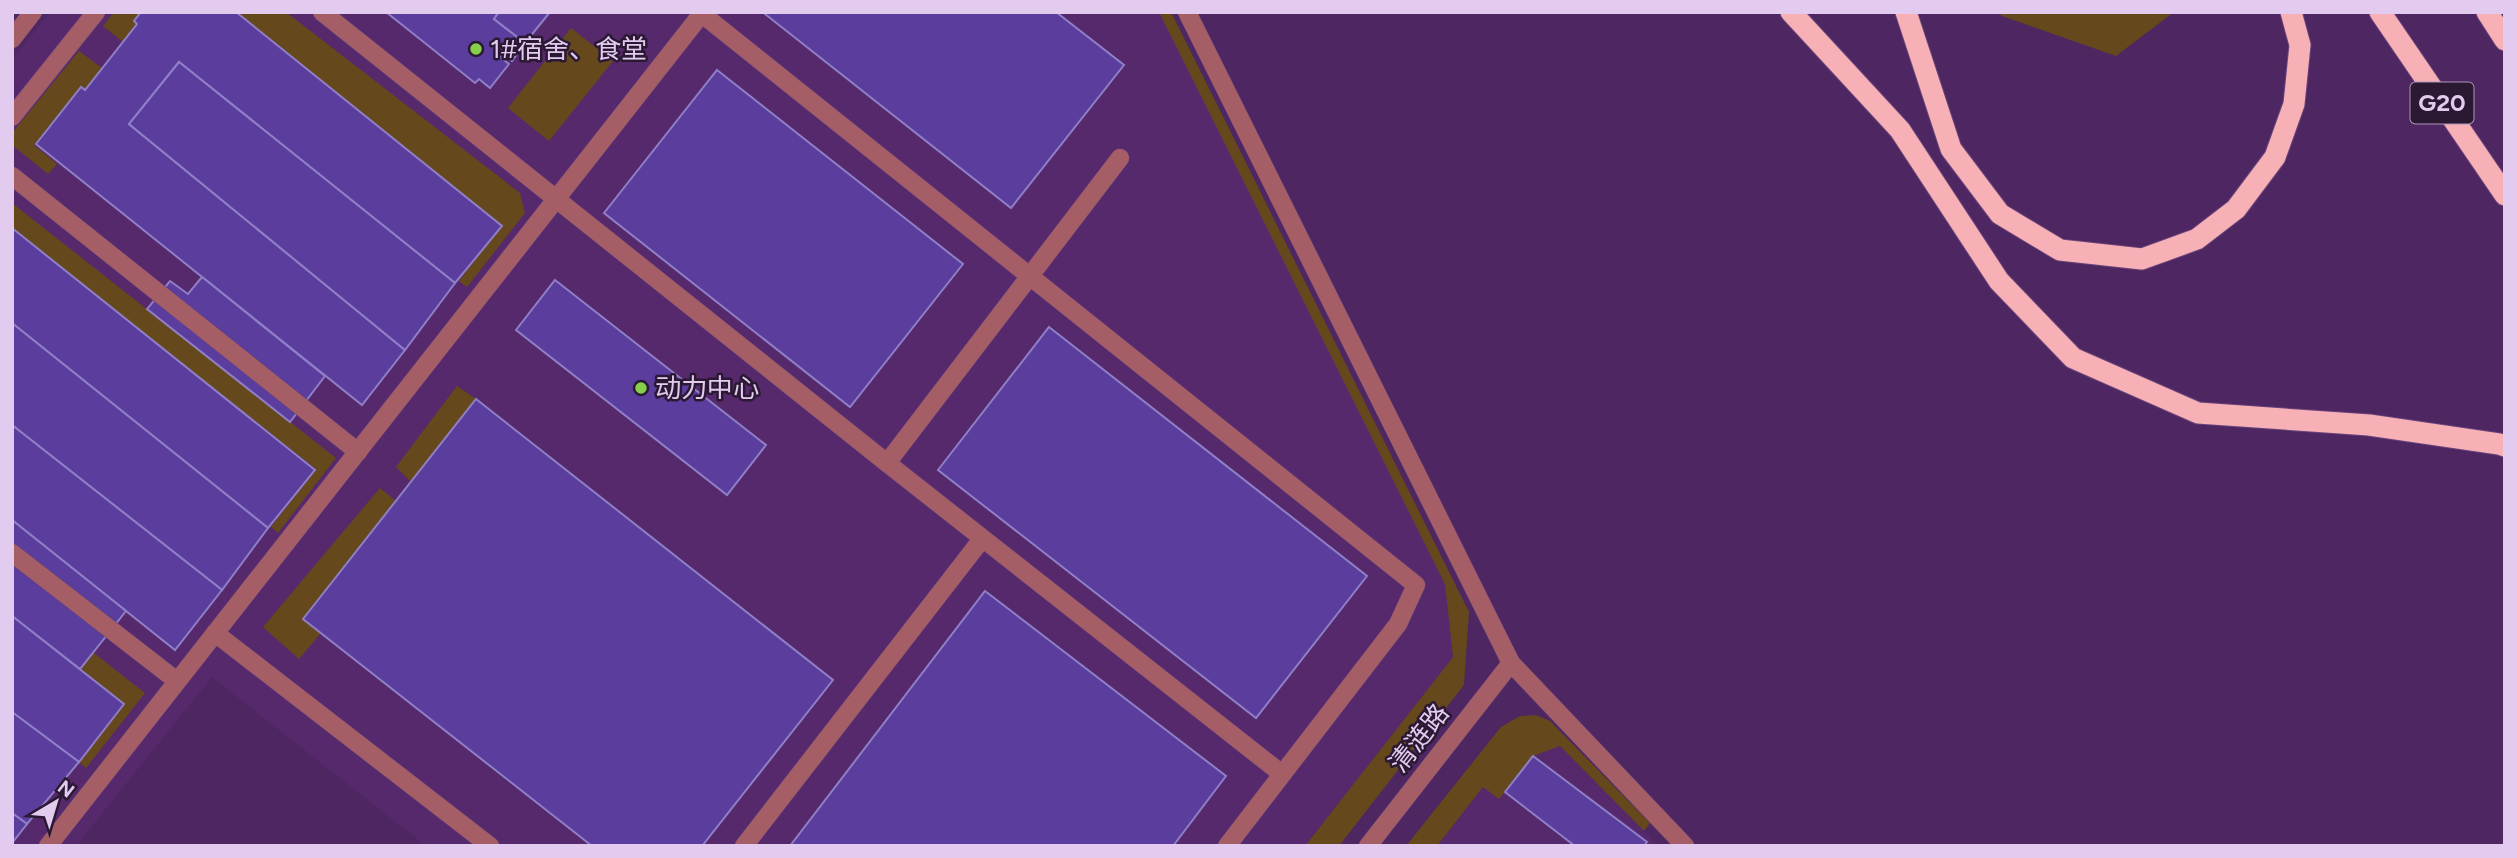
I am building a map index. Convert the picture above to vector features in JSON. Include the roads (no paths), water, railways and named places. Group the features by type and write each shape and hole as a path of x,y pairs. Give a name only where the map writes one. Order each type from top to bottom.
{"highway":[{"path":"1791,12 1900,130 1999,281 2073,358 2198,413 2369,425 2505,446"},
{"path":"1906,12 1951,149 2000,214 2060,250 2142,259 2197,239 2236,209 2275,157 2294,104 2300,45 2291,12"},
{"name":"G20","path":"2380,12 2505,194"},
{"path":"2487,12 2505,40"}],"street":[{"path":"12,39 33,12"},
{"path":"12,117 96,12"},
{"path":"322,12 556,202 1282,774"},
{"path":"1187,12 1511,663 1679,844"},
{"path":"48,846 703,13 1416,585 1398,624 1227,846"},
{"path":"887,463 1120,158"},
{"path":"12,176 358,452"},
{"path":"744,846 982,539"},
{"path":"12,553 177,681"},
{"path":"215,633 490,846"},
{"name":"清涟路","path":"1368,846 1511,663"}],"place":[{"name":"1#宿舍、食堂","path":"476,49"},
{"name":"动力中心","path":"641,388"}]}
